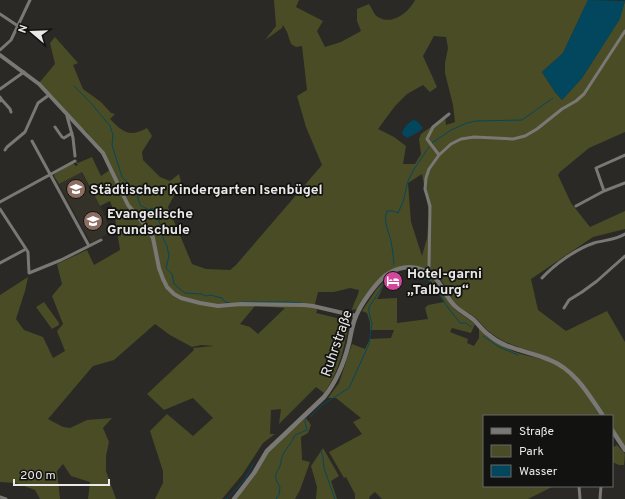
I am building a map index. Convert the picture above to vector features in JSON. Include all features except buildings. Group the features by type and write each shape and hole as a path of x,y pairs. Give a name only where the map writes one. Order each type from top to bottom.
{"main road":[{"name":"Ruhrstraße","path":"234,499 254,473 267,450 324,397 332,387 339,375 356,316 377,285 387,275 395,270 406,267 412,267 428,272"},
{"path":"428,272 439,281 450,301 488,335 512,348 550,360 562,366 571,373 586,391 602,415"},
{"path":"613,432 625,450"}],"street":[{"path":"0,50 11,40 30,0"},
{"path":"0,14 18,26"},
{"path":"428,272 430,206 425,189 426,178 429,169 439,155 451,144 461,139 474,137 513,139 525,136 538,129 584,94 625,31"},
{"path":"0,55 39,84 67,116 103,153 128,205 149,230 153,238 159,268 163,279 167,287 174,294 181,298 218,306 241,304 304,305 356,316"},
{"path":"0,89 24,72"},
{"path":"5,150 6,147 25,132 38,103 49,95"},
{"path":"1,99 11,112"},
{"path":"439,155 427,139 431,130 450,114"},
{"path":"67,116 76,156"},
{"path":"55,127 64,138 72,133"},
{"path":"32,141 89,246"},
{"path":"604,191 596,168 625,155"},
{"path":"0,202 50,173 75,161"},
{"path":"576,206 604,191 625,184"},
{"path":"0,209 29,255 29,273 101,240"},
{"path":"542,278 550,268 594,243 625,234"},
{"path":"0,263 26,249"},
{"path":"564,308 569,300 597,281 625,256"},
{"path":"579,487 580,499"},
{"path":"600,487 600,499"},
{"path":"0,497 6,499"}],"shaded area":[{"name":"Evangelische Grundschule","path":"81,172 102,209 111,232 91,243 59,184"}],"green space":[{"path":"274,0 299,0 296,7 323,21 317,31 325,47 341,42 361,31 357,21 357,9 369,4 377,16 389,20 394,19 404,13 409,9 415,0 588,0 563,53 542,72 562,100 582,78 619,20 625,1 625,132 589,148 558,175 571,203 590,227 625,211 625,229 593,237 531,279 538,310 566,331 607,311 625,342 625,447 613,429 613,415 604,415 566,367 543,355 507,343 487,330 476,318 457,305 442,281 436,275 423,269 407,269 391,270 358,309 352,310 359,290 350,288 334,292 318,292 315,304 317,311 316,313 341,319 348,329 342,354 333,378 324,393 316,387 279,424 281,409 271,410 270,434 275,434 263,443 242,475 222,499 155,499 163,483 163,471 150,431 167,414 193,436 213,418 193,398 164,410 147,394 194,350 193,348 214,346 201,345 192,347 170,335 155,324 114,360 93,366 48,419 63,427 70,428 87,420 112,418 103,428 109,442 106,456 106,471 116,499 88,499 90,482 71,476 63,464 57,471 60,499 40,499 35,490 16,483 0,482 0,295 28,277 16,319 24,330 43,337 53,358 65,351 57,331 63,324 52,296 62,284 57,264 87,250 94,265 120,250 114,212 110,201 100,206 82,172 59,184 54,176 73,163 76,166 78,165 75,161 78,163 92,157 101,176 111,169 87,132 79,126 39,83 55,64 50,43 55,37 78,63 73,65 83,89 101,102 111,113 115,114 110,119 119,127 131,133 147,128 152,136 142,152 143,160 160,177 170,181 179,174 181,182 168,207 192,264 206,269 230,270 236,265 322,165 306,127 297,96 307,90 302,46 296,47 291,44 283,25 282,28 265,40 276,26","holes":["434,36 446,37 448,48 445,73 453,105 455,122 446,125 445,117 421,134 419,139 421,154 415,164 403,164 406,146 394,137 378,129 395,106 407,94 423,85 430,92 437,87 423,56","422,174 429,213 427,238 422,256 411,222 408,183","255,306 285,308 258,334 250,327 240,324"]},
{"path":"408,269 426,274 435,282 452,306 475,324 471,333 452,328 450,332 468,339 467,343 474,346 479,338 479,328 510,350 559,365 579,385 588,398 599,415 483,415 483,487 552,487 528,499 382,499 375,492 369,499 355,499 355,494 346,477 344,478 329,452 362,434 353,422 361,418 336,398 328,398 339,383 352,344 365,349 370,339 391,338 394,330 370,330 370,322 367,313 362,311 376,290 388,277 377,299 397,298 397,323 428,319 425,308 428,305 444,302 432,283 423,277 411,278"},
{"path":"44,302 59,323 59,325 52,329 36,307"},
{"path":"306,418 311,425 308,433 301,437 302,460 310,462 300,490 295,499 236,499 255,475 264,458 273,446"},
{"path":"617,445 625,454 624,465 613,462 613,447"},
{"path":"323,448 339,476 331,481 337,499 316,499 317,487 311,466"}],"water":[{"path":"588,0 625,1 620,19 582,78 562,100 542,72 563,53"},
{"path":"413,120 417,121 423,128 407,138 402,134 406,126"}],"waterway":[{"path":"74,86 91,103 110,126 113,135 112,145 122,177 130,187 135,188 140,205 149,210 152,208 155,214 159,216 159,222 163,229 163,238 167,246 169,256 166,268 172,274 174,284 185,293 201,294 206,296 210,295 222,298 225,302 230,303"},
{"path":"432,143 451,130 467,123 476,121 522,120 553,98"},
{"path":"393,265 391,242 387,229 387,211 398,213 403,202 408,181 414,169 429,147"},
{"path":"411,277 419,277 429,280 460,323 466,323 471,327"},
{"path":"310,417 322,405 349,388 369,344 372,324 369,307 385,281"},
{"path":"241,302 302,303"},
{"path":"483,336 499,347 518,355"},
{"path":"276,499 279,495 280,487 276,479 276,475 282,458 295,435 307,430 306,420"},
{"path":"321,451 324,468 335,499"},
{"path":"227,499 245,479 254,463"}],"place":[{"name":"Städtischer Kindergarten Isenbügel","path":"76,189"},
{"name":"Evangelische Grundschule","path":"93,221"},
{"name":"Hotel-garni „Talburg“","path":"393,281"}]}
